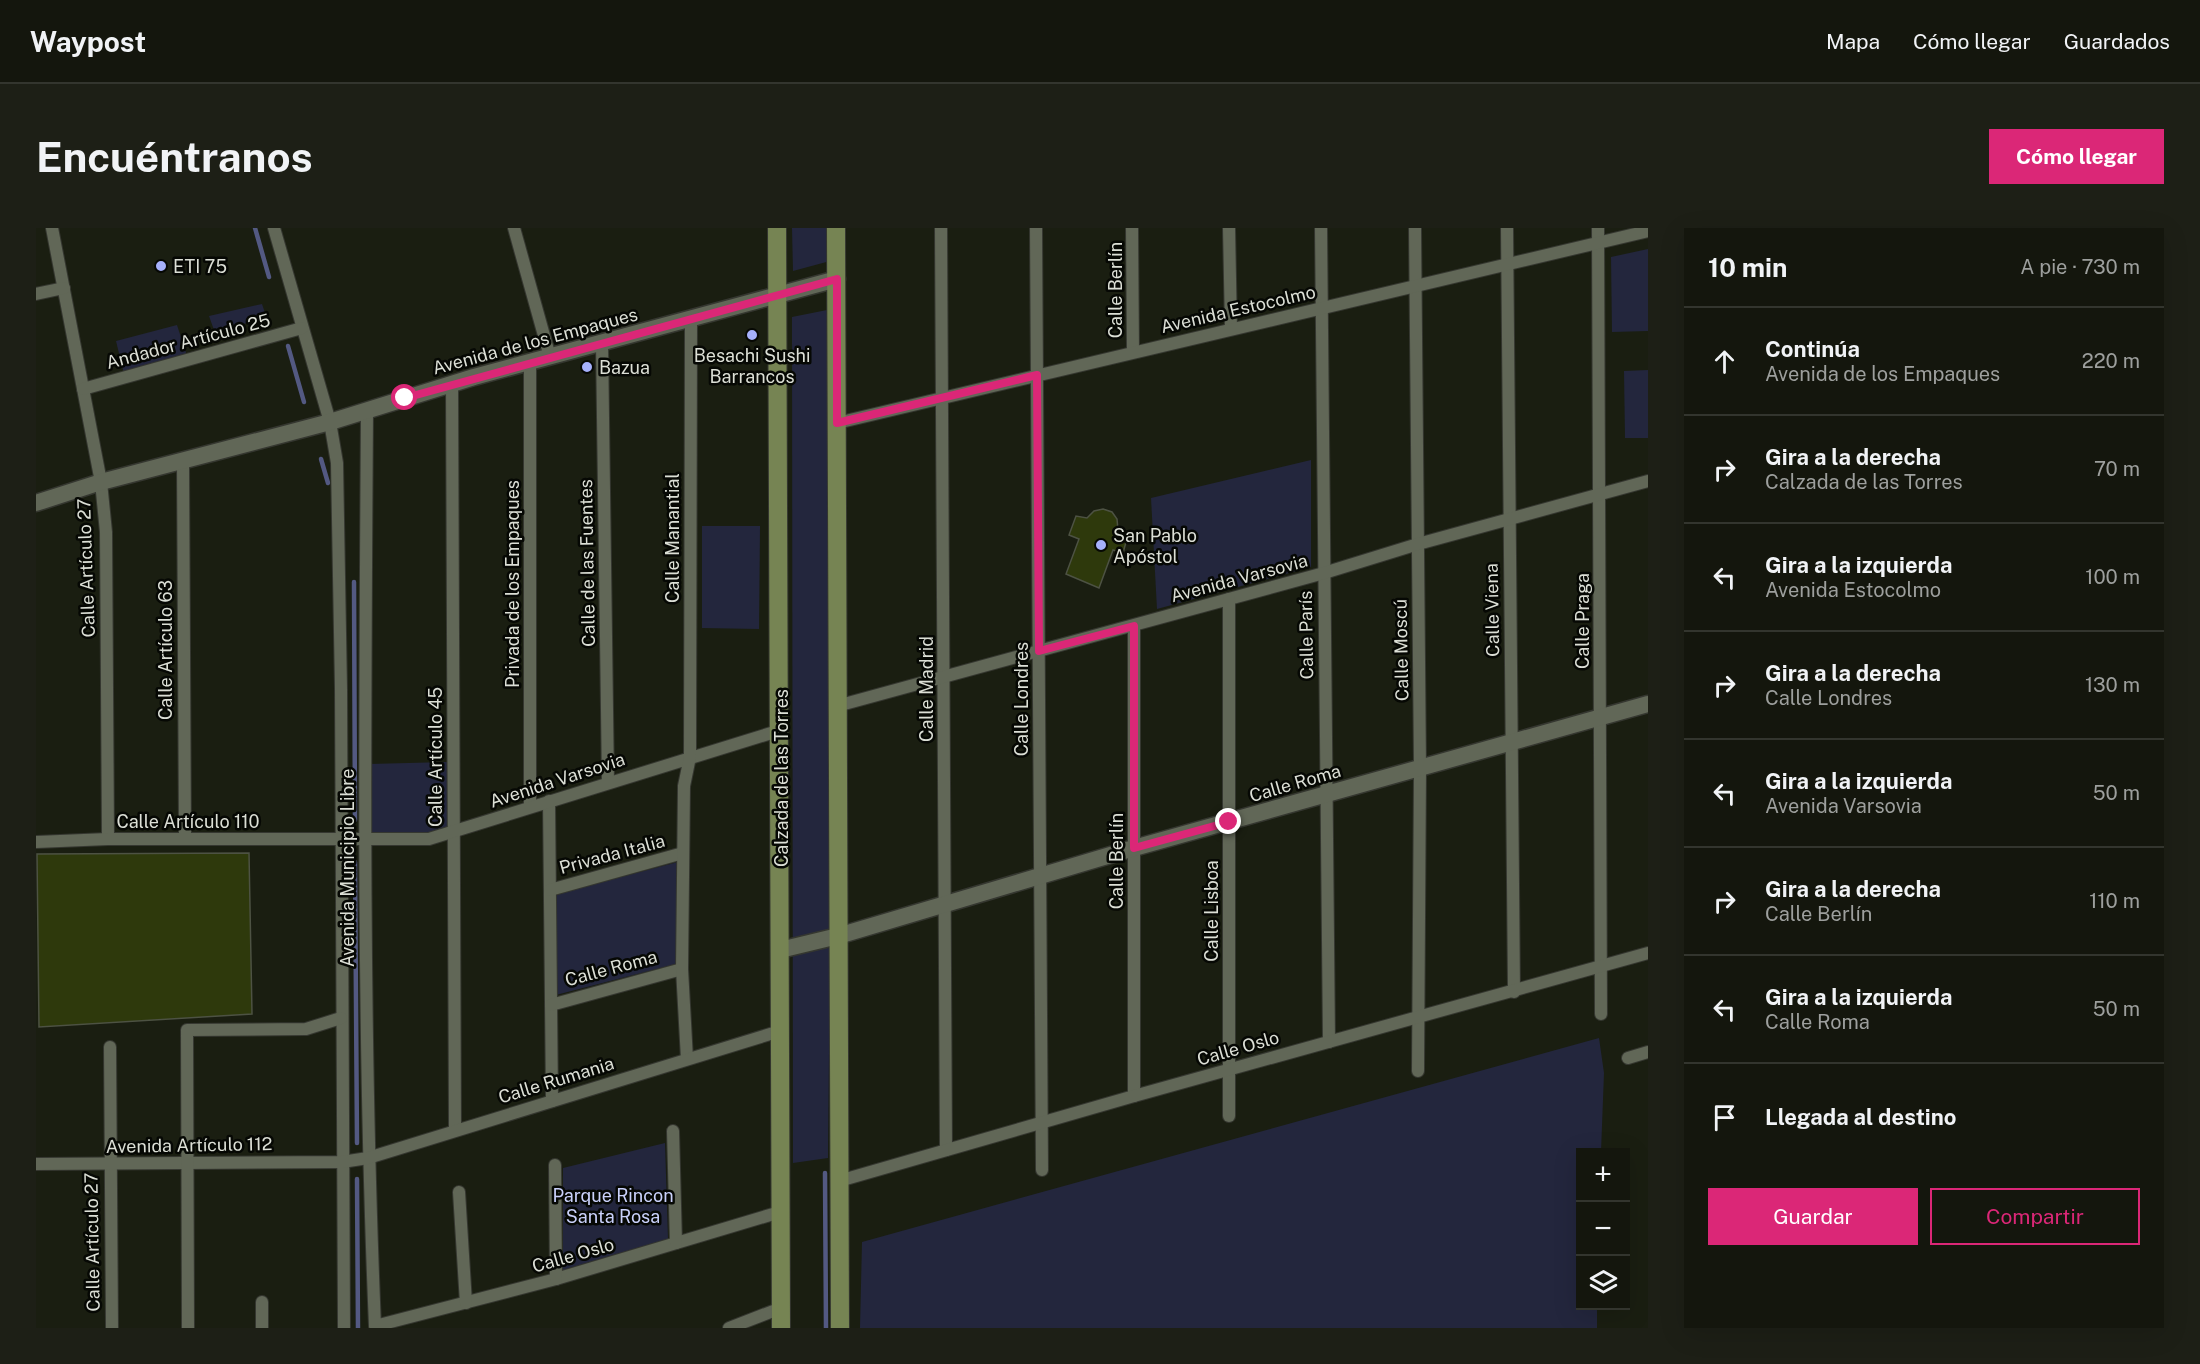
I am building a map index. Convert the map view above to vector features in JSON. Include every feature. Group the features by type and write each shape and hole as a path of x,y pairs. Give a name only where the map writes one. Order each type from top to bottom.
{"main road":[{"name":"Calzada de las Torres","path":"777,228 781,730 781,1328"},
{"path":"836,228 840,1328"}],"street":[{"name":"Calle Artículo 27","path":"52,228 100,482 106,532 108,839"},
{"name":"Avenida Municipio Libre","path":"274,228 330,422 337,463 344,1328"},
{"path":"514,228 550,357"},
{"name":"Calle Madrid","path":"941,228 946,1150"},
{"name":"Calle Londres","path":"1036,228 1042,1170"},
{"name":"Calle Berlín","path":"1132,228 1133,352"},
{"path":"1230,228 1231,329"},
{"name":"Calle París","path":"1321,228 1329,1042"},
{"name":"Calle Moscú","path":"1415,228 1420,768 1418,1071"},
{"name":"Calle Viena","path":"1507,228 1514,992"},
{"name":"Avenida Estocolmo","path":"837,423 1507,263 1598,235 1648,231"},
{"name":"Calle Praga","path":"1598,235 1601,1014"},
{"name":"Avenida de los Empaques","path":"36,503 100,482 330,422 452,383 837,279"},
{"path":"36,294 64,288"},
{"name":"Calle Manantial","path":"687,1059 682,969 684,786 690,757 691,319"},
{"name":"Andador Artículo 25","path":"83,389 302,328"},
{"name":"Calle de las Fuentes","path":"602,344 608,783"},
{"name":"Privada de los Empaques","path":"530,362 530,807"},
{"name":"Calle Artículo 45","path":"452,383 455,1130"},
{"name":"Avenida Municipio Libre","path":"367,411 364,839 368,1158 375,1326"},
{"name":"Calle Artículo 63","path":"183,462 184,839"},
{"name":"Avenida Varsovia","path":"837,706 1134,626 1648,480"},
{"name":"Calle Lisboa","path":"1229,599 1229,1116"},
{"name":"Calle Berlín","path":"1134,626 1134,1096"},
{"name":"Calle Roma","path":"780,950 838,936 1134,848 1648,704"},
{"name":"Avenida Varsovia","path":"340,839 429,839 781,730"},
{"path":"549,801 552,1101"},
{"name":"Calle Artículo 110","path":"36,842 108,839 340,839"},
{"name":"Privada Italia","path":"550,890 683,854"},
{"name":"Calle Oslo","path":"839,1181 1648,953"},
{"name":"Calle Roma","path":"551,1005 682,969"},
{"path":"188,1328 187,1030 306,1029 341,1018"},
{"name":"Calle Rumania","path":"342,1162 368,1158 780,1031"},
{"name":"Calle Artículo 27","path":"110,1047 109,1164 112,1328"},
{"path":"1628,1058 1648,1052"},
{"path":"674,1131 676,1243"},
{"name":"Avenida Artículo 112","path":"36,1164 342,1162"},
{"path":"555,1165 556,1279"},
{"path":"459,1192 466,1303"},
{"name":"Calle Oslo","path":"375,1326 556,1279 780,1212"},
{"path":"262,1302 262,1328"},
{"path":"729,1328 781,1308"}],"green space":[{"path":"792,228 830,228 830,261 793,271"},
{"path":"1648,249 1648,331 1612,332 1611,257"},
{"path":"262,304 267,319 214,330 209,316"},
{"path":"827,310 830,945 828,1158 793,1163 792,317"},
{"path":"177,325 188,359 125,378 116,341"},
{"path":"1648,370 1648,438 1625,438 1624,371"},
{"path":"1311,460 1311,567 1157,609 1151,498"},
{"path":"702,526 760,526 759,629 702,628"},
{"path":"447,762 448,829 421,835 369,835 369,764"},
{"path":"678,862 676,964 552,996 552,895"},
{"path":"1599,1038 1604,1073 1601,1148 1576,1148 1576,1310 1597,1310 1597,1328 860,1328 862,1242"},
{"name":"Parque Rincon Santa Rosa","path":"665,1143 668,1239 563,1270 563,1168"}],"building":[{"name":"San Pablo Apóstol","path":"1103,509 1112,512 1117,519 1118,530 1128,535 1123,553 1113,550 1099,588 1066,574 1079,539 1069,535 1076,516 1087,518 1094,511"},
{"path":"249,853 252,1014 39,1027 37,854"}],"waterway":[{"path":"255,228 269,277"},
{"path":"288,346 304,402"},
{"path":"321,459 328,483"},
{"path":"354,582 355,820"},
{"path":"355,862 357,1143"},
{"path":"825,1173 826,1328"},
{"path":"357,1179 358,1328"}],"place":[{"name":"ETI 75","path":"161,266"},
{"name":"Besachi Sushi Barrancos","path":"752,335"},
{"name":"Bazua","path":"587,367"},
{"name":"San Pablo Apóstol","path":"1101,545"}],"route":[{"path":"405,398 474,377 837,279 837,423 1037,375 1039,651 1134,626 1134,848 1229,822"}]}
